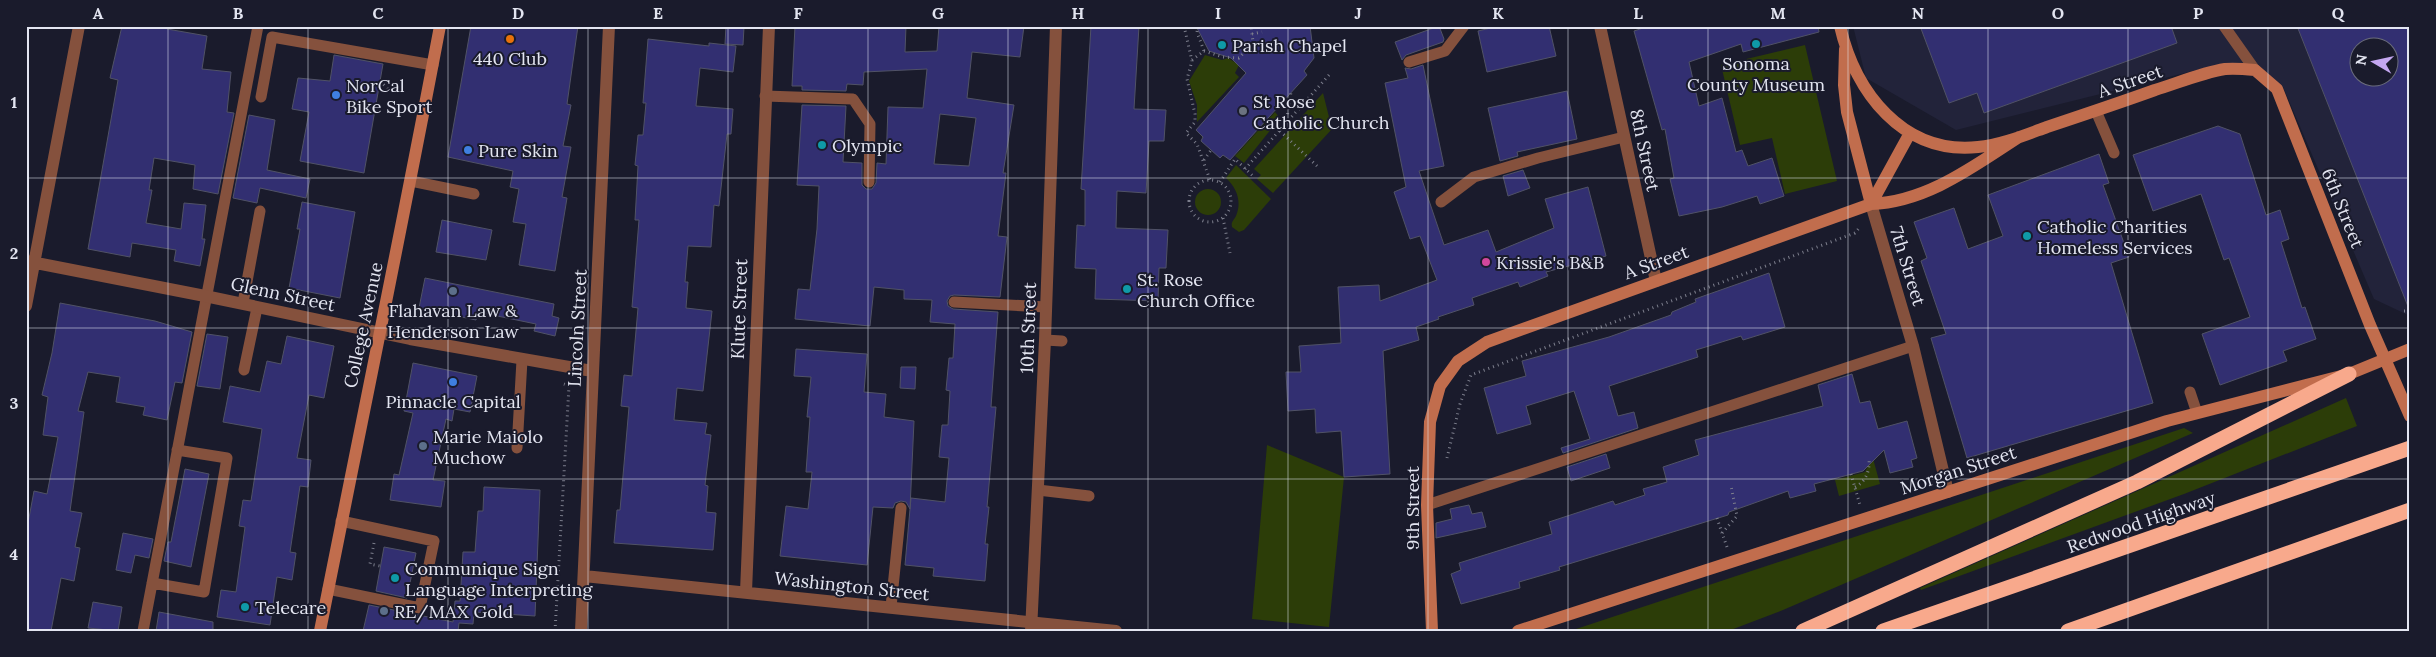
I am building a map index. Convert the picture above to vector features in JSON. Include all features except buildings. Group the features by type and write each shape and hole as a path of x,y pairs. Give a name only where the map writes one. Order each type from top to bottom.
{"highway":[{"path":"1803,631 2136,482 2349,374"},
{"name":"Redwood Highway","path":"1884,631 2410,448"},
{"path":"2068,631 2410,510"}],"street":[{"path":"26,306 30,262 80,26"},
{"name":"College Avenue","path":"320,631 378,333 411,181 440,26"},
{"name":"Lincoln Street","path":"581,631 609,26"},
{"name":"Klute Street","path":"746,592 769,26"},
{"name":"10th Street","path":"1031,626 1045,340 1056,26"},
{"name":"8th Street","path":"1600,26 1656,281"},
{"name":"7th Street","path":"1840,26 1845,49 1844,85 1847,112 1871,204 1913,346 1948,492"},
{"name":"7th Street","path":"1845,49 1870,96 1887,117 1910,133"},
{"name":"A Street","path":"1910,133 1939,145 1978,147 2019,137 2225,69 2255,70"},
{"name":"6th Street","path":"2255,70 2277,89 2410,416"},
{"path":"1871,204 1910,133"},
{"name":"A Street","path":"1440,386 1458,361 1487,342 1871,204 1893,203 1954,180 2019,137"},
{"name":"Glenn Street","path":"30,262 243,303 257,308 378,333 592,371"},
{"name":"Morgan Street","path":"1518,631 2198,413 2349,374 2410,349"},
{"name":"9th Street","path":"1432,631 1427,505 1430,422 1440,386"},
{"name":"Washington Street","path":"584,576 891,607 1031,626 1116,631"}],"lane":[{"path":"143,631 258,26"},
{"path":"1409,62 1445,51 1464,26"},
{"name":"6th Street","path":"2224,26 2255,70"},
{"path":"261,98 272,36 433,65"},
{"path":"765,96 853,99 870,124 869,182"},
{"path":"2096,111 2114,153"},
{"path":"1442,202 1474,177 1538,158 1624,137"},
{"path":"411,181 474,194"},
{"path":"243,303 260,210"},
{"path":"954,302 1046,307"},
{"path":"244,370 257,308"},
{"path":"1045,340 1062,341"},
{"path":"1427,505 1913,346"},
{"path":"517,448 522,360"},
{"path":"2190,392 2198,413"},
{"path":"152,583 204,592 227,458 177,450"},
{"path":"1038,490 1089,496"},
{"path":"891,607 901,508"},
{"path":"328,588 420,608 434,541 341,521"}],"path":[{"path":"1184,26 1192,61 1187,79 1195,122 1186,133 1197,144 1210,180"},
{"path":"1198,26 1196,32 1204,51 1223,57 1239,58 1253,42 1251,26"},
{"path":"1252,34 1262,32"},
{"path":"1192,61 1204,51"},
{"path":"1246,169 1330,74"},
{"path":"380,81 390,91"},
{"path":"1286,124 1291,92"},
{"path":"1280,131 1317,166"},
{"path":"1204,160 1211,150"},
{"path":"1220,182 1235,159 1254,177"},
{"path":"1210,180 1220,182 1231,196 1230,208 1223,218 1217,221 1204,221 1198,218 1190,208 1190,194 1193,188 1210,180"},
{"path":"1223,218 1230,253"},
{"path":"1446,467 1460,404 1471,375 1855,233 1860,227"},
{"path":"2404,311 2410,311"},
{"path":"1851,474 1855,487 1860,485 1870,469 1869,459"},
{"path":"1722,533 1737,516 1730,486"},
{"path":"1717,518 1732,562"}],"shaded area":[{"path":"1853,26 2410,26 2410,316 2374,299 2283,87 2221,64 1956,130 1866,78"}],"green space":[{"path":"1805,45 1837,181 1785,194 1772,138 1740,145 1721,65"},
{"path":"1205,55 1222,60 1228,58 1239,65 1235,73 1239,77 1197,122 1197,105 1189,81"},
{"path":"1323,93 1332,129 1273,193 1257,179 1261,175 1254,169"},
{"path":"1275,112 1280,118 1244,163 1235,156"},
{"path":"1236,165 1271,199 1244,230 1239,232 1232,227 1232,222 1239,206 1236,191 1226,178"},
{"path":"1208,189 1217,193 1221,202 1217,211 1208,215 1199,211 1195,202 1199,193"},
{"path":"2346,398 2357,426 2184,494 1921,590 1920,588"},
{"path":"2184,428 2193,433 1783,610 1728,631 1570,631"},
{"path":"1869,444 1880,484 1839,496 1835,480 1865,472 1869,464"},
{"path":"1267,445 1344,477 1329,627 1252,619"}],"place":[{"name":"440 Club","path":"510,39"},
{"name":"Sonoma County Museum","path":"1756,44"},
{"name":"Parish Chapel","path":"1222,45"},
{"name":"NorCal Bike Sport","path":"336,95"},
{"name":"St Rose Catholic Church","path":"1243,111"},
{"name":"Olympic","path":"822,145"},
{"name":"Pure Skin","path":"468,150"},
{"name":"Catholic Charities Homeless Services","path":"2027,236"},
{"name":"Krissie's B&B","path":"1486,262"},
{"name":"St. Rose Church Office","path":"1127,289"},
{"name":"Flahavan Law & Henderson Law","path":"453,291"},
{"name":"Pinnacle Capital","path":"453,382"},
{"name":"Marie Maiolo Muchow","path":"423,446"},
{"name":"Communique Sign Language Interpreting","path":"395,578"},
{"name":"Telecare","path":"245,607"},
{"name":"RE/MAX Gold","path":"384,611"}]}
